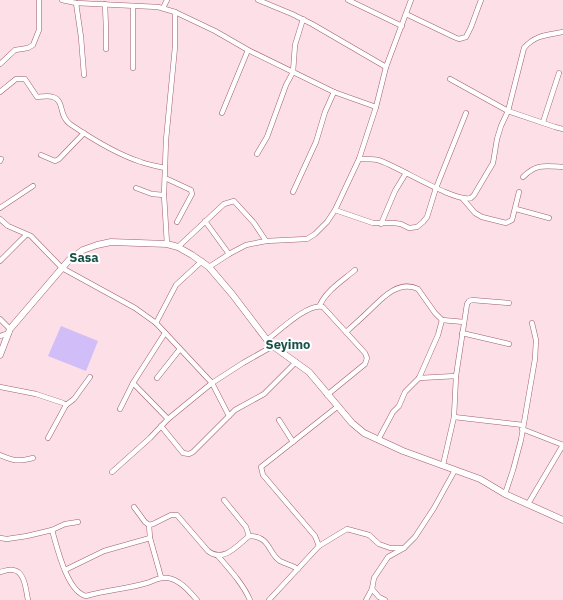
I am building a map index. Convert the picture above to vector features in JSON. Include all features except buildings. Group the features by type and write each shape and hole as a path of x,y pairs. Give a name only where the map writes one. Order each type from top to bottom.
{"street":[{"path":"0,64 15,50 28,48 34,45 39,30 39,0"},
{"path":"62,0 76,3 83,2 105,4 111,2 133,6 163,8 175,12 334,92 376,107"},
{"path":"163,8 167,0"},
{"path":"258,0 303,20 386,67"},
{"path":"348,0 402,26"},
{"path":"209,267 229,254 246,246 266,241 308,239 322,228 334,210 359,159 376,107 386,67 411,0"},
{"path":"406,14 459,39 466,37 481,0"},
{"path":"76,3 84,75"},
{"path":"105,4 106,49"},
{"path":"133,6 133,68"},
{"path":"167,244 164,195 166,140 175,47 175,12"},
{"path":"256,154 267,138 286,85 293,72 295,45 303,20"},
{"path":"463,199 471,198 474,195 493,163 501,126 508,111 524,48 531,40 541,36 563,32"},
{"path":"222,113 248,50"},
{"path":"542,122 559,73"},
{"path":"0,92 16,79 25,79 37,97 52,96 60,102 62,116 68,123 109,148 132,159 165,168"},
{"path":"450,79 508,111 563,129"},
{"path":"292,192 316,142 325,112 334,92"},
{"path":"334,210 381,224 394,223 401,224 409,228 417,227 424,222 466,113"},
{"path":"41,155 55,161 59,159 84,132"},
{"path":"359,159 377,160 463,199 475,213 482,217 506,223 512,220 516,209 519,192"},
{"path":"523,177 530,170 539,166 563,168"},
{"path":"381,224 394,191 406,173"},
{"path":"165,178 190,190 192,194 176,222"},
{"path":"0,208 32,186"},
{"path":"136,188 152,194 164,195"},
{"path":"178,247 224,204 234,201 254,223 266,241"},
{"path":"516,209 549,218"},
{"path":"0,219 8,226 31,236 62,268 135,308 156,323 212,383 229,416"},
{"path":"205,222 229,254"},
{"path":"0,261 26,235"},
{"path":"0,355 9,331 62,268 79,252 97,245 111,242 167,244 178,247 202,261 209,267 232,294 267,340 309,372 337,407 357,428 378,440 480,479 505,494 563,520"},
{"path":"156,323 176,285 202,261"},
{"path":"320,305 324,296 355,270"},
{"path":"346,332 384,295 401,287 418,289 435,313 442,320 464,322"},
{"path":"443,465 454,417 456,376 462,333 469,301 509,303"},
{"path":"267,340 307,310 315,306 323,306 366,355 365,364 327,395"},
{"path":"0,319 9,331"},
{"path":"378,440 393,412 399,406 405,392 420,378 438,335 442,320"},
{"path":"505,494 513,470 535,360 536,340 532,323"},
{"path":"0,336 9,331"},
{"path":"120,409 133,383 165,333"},
{"path":"462,333 509,344"},
{"path":"112,472 150,438 168,419 212,383 273,346"},
{"path":"157,378 180,349"},
{"path":"161,426 183,453 189,454 235,410 264,394 296,362"},
{"path":"420,378 456,376"},
{"path":"48,438 66,405 74,399 90,377"},
{"path":"133,383 168,419"},
{"path":"0,387 36,394 66,405"},
{"path":"319,546 315,536 261,472 261,466 337,407"},
{"path":"454,417 522,427 563,445 528,504"},
{"path":"279,420 293,442"},
{"path":"0,455 15,461 33,458"},
{"path":"366,600 372,589 374,578 388,557 404,548 415,537 434,508 455,470"},
{"path":"224,500 246,527 249,536"},
{"path":"134,507 145,522 149,524 153,524 171,514 177,515 212,555 225,555 249,536 253,536 263,540 280,561 298,569"},
{"path":"0,538 27,536 52,530 65,524 78,522"},
{"path":"149,524 150,538 161,577"},
{"path":"270,600 319,546 347,529 370,535 380,544 390,548 404,548"},
{"path":"52,530 65,570 76,592 81,595 86,596 130,587 149,583 161,577 167,577 178,582 197,600"},
{"path":"65,570 104,551 150,538"},
{"path":"218,556 235,576 250,600"},
{"path":"0,572 13,570 18,572 23,578 28,600"},
{"path":"372,589 379,597 386,600"}],"shaded area":[{"path":"61,326 98,341 86,371 48,356"}],"district":[{"name":"Sasa","path":"84,257"},
{"name":"Seyimo","path":"288,344"}]}
